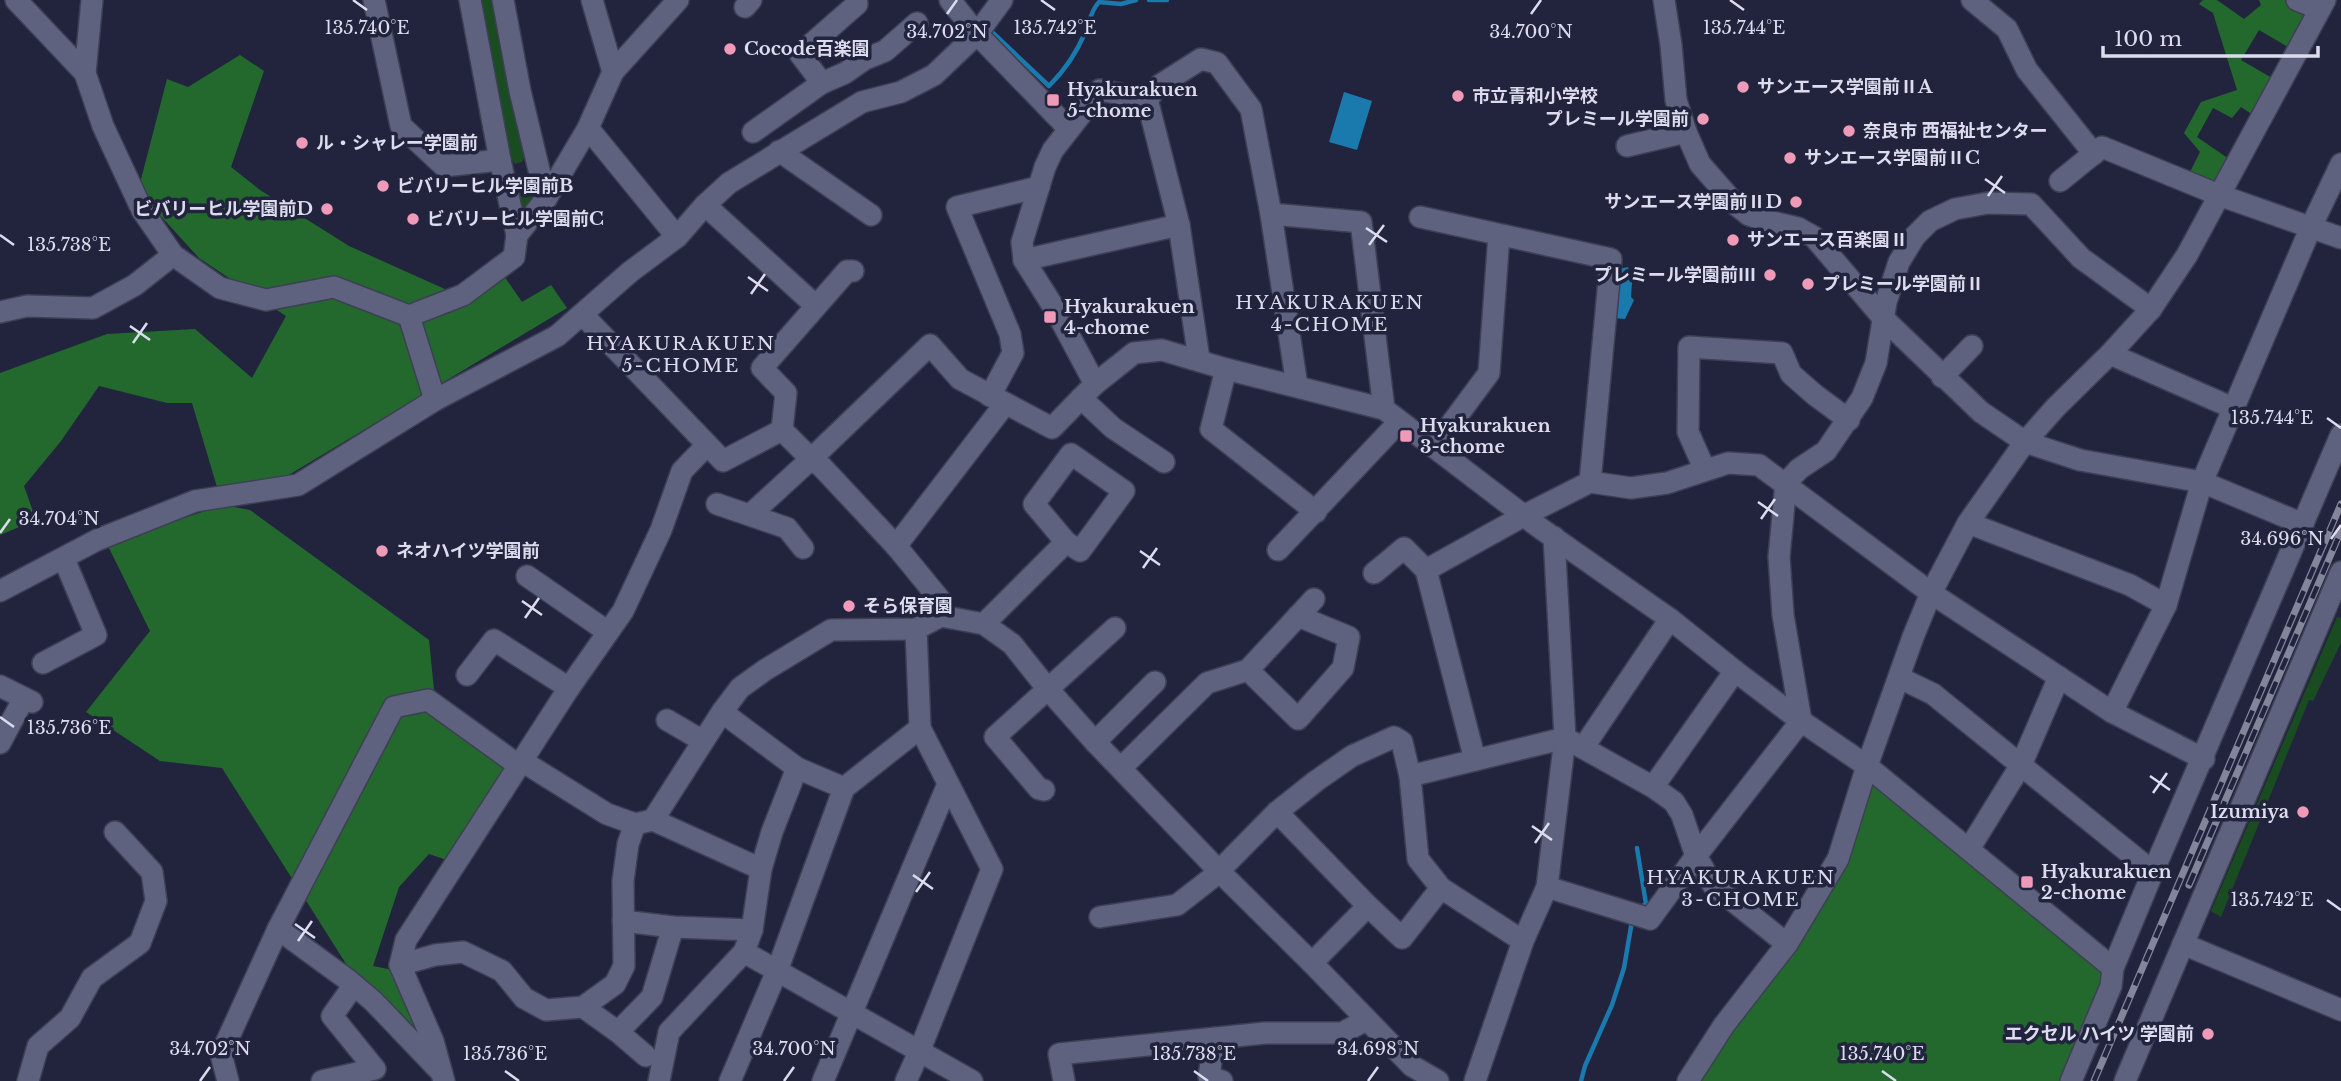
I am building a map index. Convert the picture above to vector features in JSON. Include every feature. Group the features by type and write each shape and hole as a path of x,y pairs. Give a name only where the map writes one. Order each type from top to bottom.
{"street":[{"path":"16,0 85,73"},
{"path":"92,0 85,73 103,126 142,210 173,255 220,288 265,300 334,286 409,316 463,295 514,257 517,234 470,0"},
{"path":"374,0 401,126 444,166 500,160"},
{"path":"503,0 520,91 546,200"},
{"path":"592,0 613,72"},
{"path":"517,234 546,200 588,128 613,72 678,0"},
{"path":"950,0 976,34 1069,129"},
{"path":"0,591 97,540 195,501 298,485 435,400 557,335 630,272 677,237 729,183 862,102 901,92 934,75 976,34 1002,0"},
{"path":"1664,0 1676,100 1700,164 1735,204 1749,215 1798,228 1814,237 1884,319 1980,412 2025,442 2080,460 2202,482 2304,524"},
{"path":"1972,0 2007,29 2027,70 2094,154"},
{"path":"1688,1081 1724,1025 1787,944 1838,859 1867,766 1931,593 1968,523 2025,442 2151,309 2188,255 2322,5 2297,0"},
{"path":"822,83 800,54 857,4"},
{"path":"752,132 822,83 885,51 917,23"},
{"path":"1147,99 1160,85 1201,59 1217,63 1251,109 1271,214 1297,386"},
{"path":"845,73 862,102"},
{"path":"1147,99 1100,90 1053,150 1045,167 1022,242 1024,260 1056,311 1088,391 1112,428 1164,462"},
{"path":"1147,99 1179,225 1199,359"},
{"path":"588,128 677,237"},
{"path":"1627,146 1686,132"},
{"path":"2060,181 2102,147 2219,195 2341,238"},
{"path":"779,151 871,215"},
{"path":"2112,712 2166,605 2202,482 2311,227 2341,164"},
{"path":"896,546 998,400 1013,353 1010,334 957,207 1039,187"},
{"path":"1547,887 1650,919 1801,721 1783,615 1780,568 1786,483 1799,469 1826,451 1862,398 1875,362 1886,302 1899,262 1915,236 1930,221 1955,209 1988,203 2031,204 2081,258 2151,309"},
{"path":"705,205 816,306"},
{"path":"1271,214 1361,222 1391,416 1316,512 1278,550"},
{"path":"1420,217 1611,259 1590,482"},
{"path":"1024,260 1179,225"},
{"path":"1434,447 1489,373 1499,234"},
{"path":"0,312 27,306 93,308 135,285 173,255"},
{"path":"782,430 786,393 762,368 848,271 853,271"},
{"path":"582,314 723,461 782,430"},
{"path":"409,316 435,400"},
{"path":"750,516 930,345 960,379 1052,428 1088,391 1134,352 1162,349 1226,369 1297,386 1391,416 1670,619 1801,721 1867,766 2113,968"},
{"path":"1942,377 1972,346"},
{"path":"1705,470 1688,432 1689,347 1782,353 1791,374 1849,420"},
{"path":"2110,354 2233,408"},
{"path":"1226,369 1211,429 1316,512"},
{"path":"782,430 822,467 896,546 942,602 941,616"},
{"path":"2071,1081 2111,986 2113,968 2153,872 2204,759 2341,435"},
{"path":"443,1077 433,1041 400,965 406,940 569,688 623,611 650,553 682,471 707,444"},
{"path":"1071,454 1124,491 1080,551 1066,542 1034,505 1071,454"},
{"path":"1426,570 1590,482 1631,488 1667,483 1728,463 1759,465 1931,593 2112,712 2204,759"},
{"path":"717,504 787,528 803,548"},
{"path":"1968,523 2130,585 2166,605"},
{"path":"1475,1081 1522,941 1547,887 1574,743 1554,537"},
{"path":"984,624 1066,542"},
{"path":"1374,573 1404,548 1426,570 1475,760"},
{"path":"43,663 96,635 64,559"},
{"path":"2125,1081 2341,572"},
{"path":"527,576 608,632"},
{"path":"1121,768 1207,683 1248,670 1314,599"},
{"path":"400,965 435,955 463,951 502,971 524,998 546,1010 583,1007 615,984 624,966 623,881 628,844 740,688 831,630 916,629 941,616 984,624 1012,644 1095,742 1219,872 1312,962 1412,1066 1438,1081"},
{"path":"1248,670 1298,719 1343,668 1349,637 1297,616"},
{"path":"1574,743 1670,619"},
{"path":"1044,790 1039,789 995,737 1115,628"},
{"path":"906,1081 992,869 920,728 916,629"},
{"path":"467,675 494,640 569,688"},
{"path":"1653,787 1735,671"},
{"path":"1969,849 2021,765 2059,677"},
{"path":"1900,678 1933,694 2153,872"},
{"path":"1095,742 1155,682"},
{"path":"0,687 28,700 0,743"},
{"path":"228,1081 222,1054 278,929 394,707 428,700 514,762 522,761 607,814 644,822 761,869"},
{"path":"722,712 797,768 844,788"},
{"path":"667,720 703,741"},
{"path":"730,1081 777,971 844,788 920,728"},
{"path":"1100,916 1177,905 1219,872 1278,812 1352,755 1394,737 1402,742 1410,776 1418,859 1441,888 1522,941"},
{"path":"1410,776 1475,760 1574,743 1653,787 1674,802 1682,815 1696,856 1713,885 1787,944"},
{"path":"659,1081 669,1032 744,952 752,930 761,869 797,768"},
{"path":"823,1081 948,784"},
{"path":"1278,812 1402,938 1441,888"},
{"path":"28,1081 38,1046 71,1018 92,978 140,943 156,901 152,872 115,832"},
{"path":"1312,962 1368,906"},
{"path":"624,921 673,927 752,930"},
{"path":"618,1032 652,997 673,927"},
{"path":"278,929 373,1001 443,1077"},
{"path":"2183,944 2341,1010"},
{"path":"744,952 972,1081"},
{"path":"322,1081 375,1069 332,1016 354,985"},
{"path":"583,1007 646,1056"},
{"path":"1063,1081 1059,1054 1265,1033 1342,1032 1366,1020"},
{"path":"1213,1039 1209,1077 1222,1081"}],"green space":[{"path":"476,0 494,0 527,152 522,162 515,164 510,157"},
{"path":"2203,0 2217,0 2244,19 2261,5 2259,0 2285,0 2303,7 2306,14 2288,47 2259,30 2241,60 2272,78 2253,115 2241,107 2232,118 2213,108 2197,137 2229,159 2217,185 2188,176 2200,152 2184,133 2201,102 2237,90 2213,13 2199,4"},
{"path":"240,55 264,71 231,167 260,190 349,246 447,290 504,276 522,302 551,285 567,308 282,479 217,487 192,403 167,403 99,386 61,441 24,486 36,520 0,535 0,373 107,334 195,329 252,378 286,316 199,258 138,191 167,79 188,87"},
{"path":"523,177 531,180 537,201 531,208 522,210 514,186"},
{"path":"223,505 250,510 429,640 436,710 508,764 450,861 429,854 399,887 373,966 398,971 440,1066 355,978 222,768 160,761 86,712 150,631 107,544"},
{"path":"2337,617 2341,618 2341,643 2313,701 2309,700 2221,917 2211,911"},
{"path":"1874,783 2098,968 2104,985 2063,1081 1693,1081 1722,1037 1870,785"}],"water":[{"path":"1344,92 1372,101 1357,150 1329,142"},
{"path":"1628,267 1632,283 1631,297 1634,300 1625,319 1614,318 1619,269"}],"waterway":[{"path":"992,32 1049,86 1074,55 1099,2 1121,4 1136,0"},
{"path":"1149,0 1167,0"},
{"path":"1637,848 1646,904 1639,908"},
{"path":"1581,1081 1624,968 1632,921"}],"railway":[{"path":"2094,1081 2341,504"},
{"path":"2189,885 2341,531"}],"place":[{"name":"Cocode百楽園","path":"730,49"},
{"name":"サンエース学園前ⅡA","path":"1743,87"},
{"name":"市立青和小学校","path":"1458,96"},
{"name":"Hyakurakuen 5-chome","path":"1053,100"},
{"name":"プレミール学園前","path":"1703,119"},
{"name":"奈良市 西福祉センター","path":"1849,131"},
{"name":"ル・シャレー学園前","path":"302,143"},
{"name":"サンエース学園前ⅡC","path":"1790,158"},
{"name":"ビバリーヒル学園前B","path":"383,186"},
{"name":"サンエース学園前ⅡD","path":"1796,202"},
{"name":"ビバリーヒル学園前D","path":"327,209"},
{"name":"ビバリーヒル学園前C","path":"413,219"},
{"name":"サンエース百楽園Ⅱ","path":"1733,240"},
{"name":"プレミール学園前Ⅲ","path":"1770,275"},
{"name":"プレミール学園前Ⅱ","path":"1808,284"},
{"name":"Hyakurakuen 4-chome","path":"1050,317"},
{"name":"Hyakurakuen 3-chome","path":"1406,436"},
{"name":"ネオハイツ学園前","path":"382,551"},
{"name":"そら保育園","path":"849,606"},
{"name":"Izumiya","path":"2303,812"},
{"name":"Hyakurakuen 2-chome","path":"2027,882"},
{"name":"エクセル ハイツ 学園前","path":"2208,1034"}],"district":[{"name":"HYAKURAKUEN 4-CHOME","path":"1330,313"},
{"name":"HYAKURAKUEN 5-CHOME","path":"681,354"},
{"name":"HYAKURAKUEN 3-CHOME","path":"1741,888"}]}
